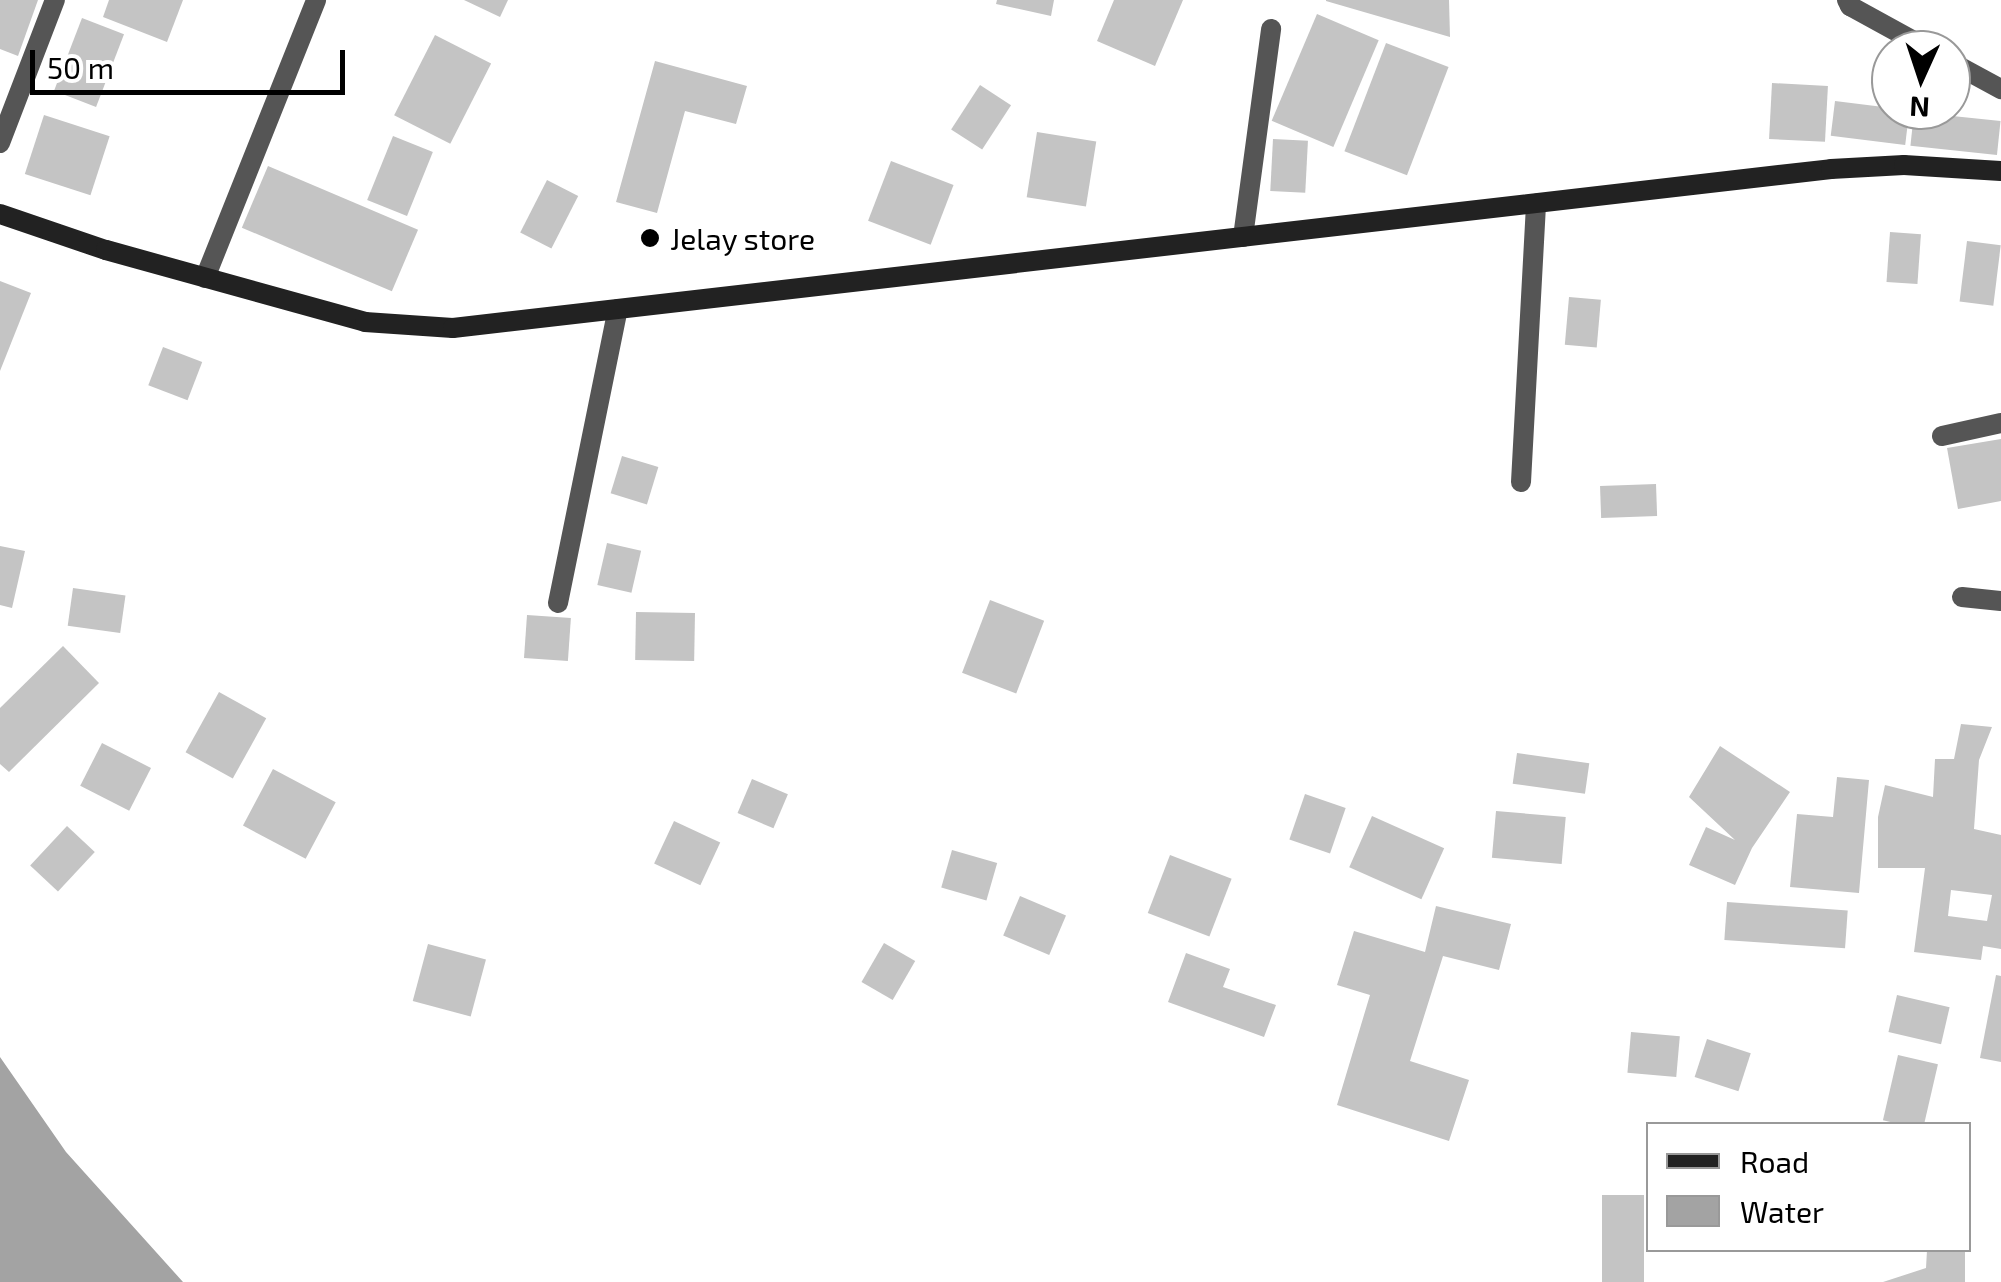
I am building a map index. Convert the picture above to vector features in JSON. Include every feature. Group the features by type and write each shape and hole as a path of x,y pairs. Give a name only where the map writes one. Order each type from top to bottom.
{"street":[{"path":"0,143 56,0"},
{"path":"205,278 316,0"},
{"path":"1847,0 1850,6 1894,30"},
{"path":"1243,237 1271,29"},
{"path":"1971,73 2001,89"},
{"path":"0,214 205,278 365,322 453,328 1830,168 1904,165 2001,171"},
{"path":"1521,482 1536,203"},
{"path":"558,603 618,309"},
{"path":"1942,436 2001,423"},
{"path":"1962,597 2001,600"}],"water":[{"path":"0,1057 66,1152 183,1282 0,1282"}],"building":[{"path":"0,0 38,0 18,56 0,49"},
{"path":"109,0 183,0 167,42 103,17"},
{"path":"464,0 508,0 500,17"},
{"path":"997,0 1054,0 1051,16 996,4"},
{"path":"1114,0 1183,0 1155,66 1097,41"},
{"path":"1449,0 1450,37 1326,1"},
{"path":"1317,14 1379,40 1333,147 1272,121"},
{"path":"82,18 124,34 96,107 54,91"},
{"path":"435,35 491,64 450,144 394,115"},
{"path":"1386,43 1449,67 1407,175 1344,151"},
{"path":"655,61 747,86 736,124 685,111 657,213 616,202"},
{"path":"1772,83 1828,86 1825,142 1769,139"},
{"path":"980,85 1011,105 982,150 951,129"},
{"path":"1835,101 1871,105 1871,130 1907,130 1905,145 1831,136"},
{"path":"44,115 110,136 90,195 25,174"},
{"path":"1971,118 2001,121 1997,155 1910,146 1912,130 1971,130"},
{"path":"1037,132 1096,141 1086,207 1027,197"},
{"path":"393,136 433,152 407,216 367,200"},
{"path":"1273,139 1308,141 1305,193 1270,191"},
{"path":"891,161 954,185 931,245 868,221"},
{"path":"268,166 418,230 392,291 242,228"},
{"path":"547,180 578,196 551,248 520,233"},
{"path":"1890,232 1921,234 1917,284 1887,282"},
{"path":"1967,241 2001,245 1993,306 1960,302"},
{"path":"0,281 31,293 0,371"},
{"path":"1569,297 1601,300 1597,348 1565,345"},
{"path":"163,347 202,362 188,400 148,385"},
{"path":"2001,439 2001,501 1958,509 1947,448"},
{"path":"622,456 658,467 647,504 611,493"},
{"path":"1656,484 1657,516 1601,518 1600,486"},
{"path":"607,543 641,551 631,593 597,585"},
{"path":"0,546 25,551 12,608 0,605"},
{"path":"73,588 125,595 120,633 68,626"},
{"path":"990,600 1044,621 1016,694 962,673"},
{"path":"636,612 695,613 694,661 635,660"},
{"path":"527,615 571,618 568,661 524,658"},
{"path":"63,646 99,683 9,772 0,764 0,708"},
{"path":"219,692 266,718 233,779 186,752"},
{"path":"1961,724 1992,727 1979,760 1974,829 2001,835 2001,949 1983,946 1981,960 1914,952 1925,868 1878,868 1878,817 1885,785 1933,797 1935,759 1954,759","holes":["1951,890 1992,895 1987,921 1948,916"]},
{"path":"102,743 151,768 129,811 80,786"},
{"path":"1720,746 1790,792 1752,848 1735,885 1689,865 1706,827 1735,840 1689,797"},
{"path":"1517,753 1589,763 1585,794 1513,784"},
{"path":"273,769 336,802 306,859 243,826"},
{"path":"1837,777 1869,780 1859,893 1790,887 1797,814 1833,817"},
{"path":"752,779 788,794 773,828 738,813"},
{"path":"1305,794 1346,808 1330,853 1289,839"},
{"path":"1496,811 1566,817 1562,864 1492,858"},
{"path":"1372,816 1444,848 1421,899 1349,867"},
{"path":"674,821 720,843 700,885 654,864"},
{"path":"67,826 95,852 58,891 30,865"},
{"path":"952,850 997,863 986,900 941,887"},
{"path":"1170,855 1232,879 1209,937 1148,913"},
{"path":"1020,896 1066,916 1049,955 1003,936"},
{"path":"1727,902 1848,910 1845,948 1724,940"},
{"path":"1436,906 1511,924 1499,970 1443,956 1410,1061 1469,1080 1449,1141 1337,1105 1370,995 1337,985 1354,931 1425,952"},
{"path":"884,943 915,961 893,1000 862,982"},
{"path":"428,944 486,960 471,1017 413,1001"},
{"path":"1186,953 1230,969 1223,987 1276,1005 1264,1037 1168,1002"},
{"path":"1996,975 2001,976 2001,1062 1980,1058"},
{"path":"1897,995 1950,1007 1941,1044 1888,1032"},
{"path":"1631,1032 1680,1036 1676,1077 1627,1073"},
{"path":"1707,1039 1751,1053 1738,1091 1695,1077"},
{"path":"1898,1055 1938,1064 1925,1122 1883,1120"},
{"path":"1602,1195 1644,1195 1644,1282 1602,1282"},
{"path":"1927,1252 1965,1252 1965,1282 1883,1282 1926,1268"}],"place":[{"name":"Jelay store","path":"650,238"}]}
